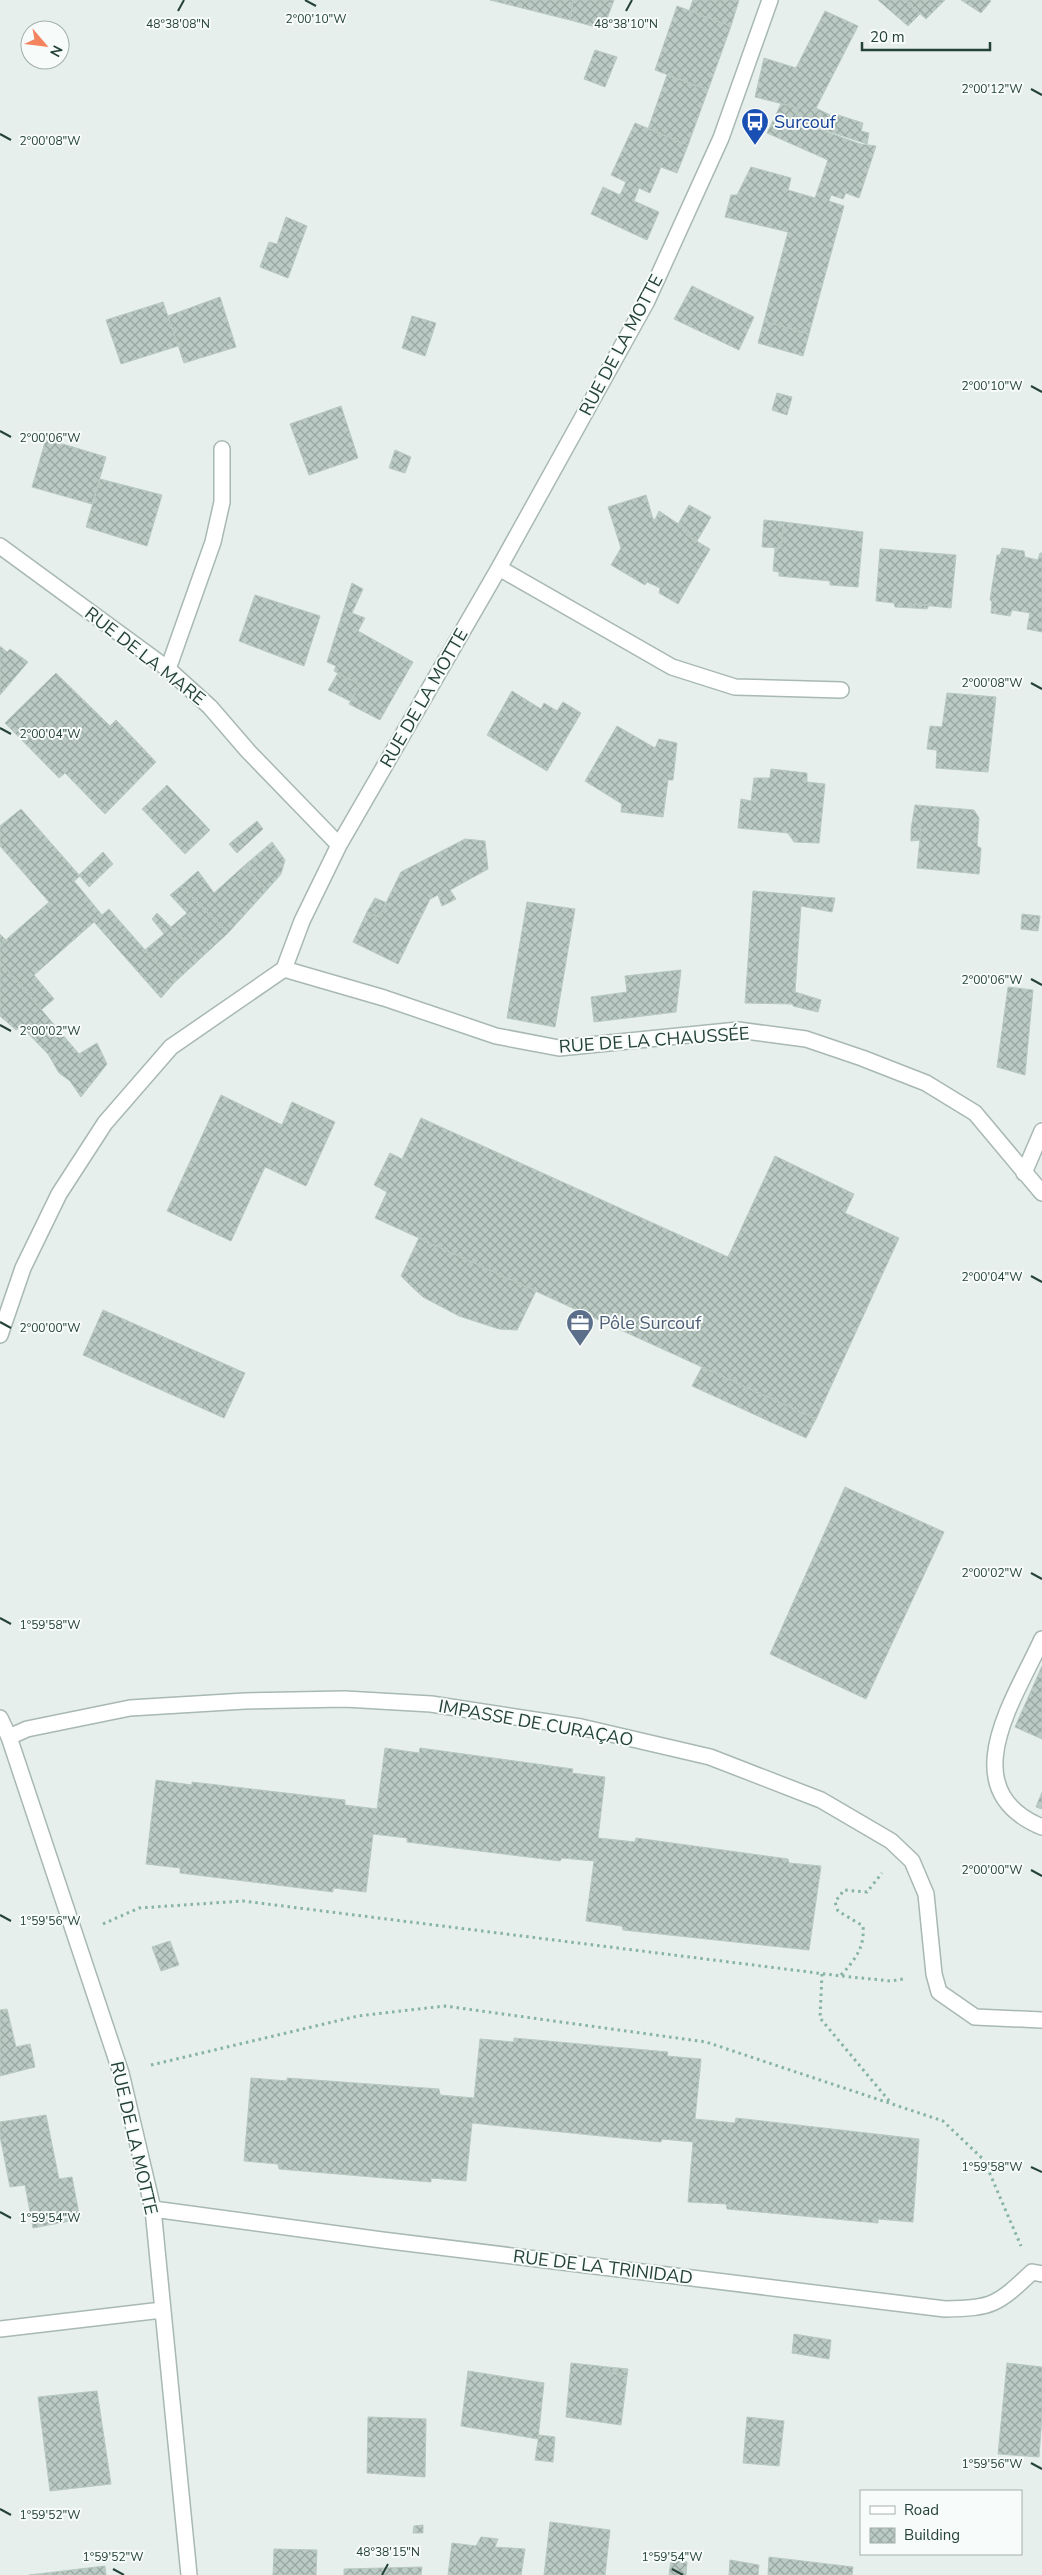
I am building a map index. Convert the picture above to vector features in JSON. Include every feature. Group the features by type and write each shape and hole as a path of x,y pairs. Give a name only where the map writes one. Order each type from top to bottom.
{"street":[{"name":"RUE DE LA MOTTE","path":"284,969 302,921 339,845 499,568 647,301 721,138 770,0"},
{"path":"168,669 213,542 222,502 222,449"},
{"name":"RUE DE LA MARE","path":"3,552 168,669 210,707 248,751 339,845"},
{"path":"499,568 672,667 735,687 841,690"},
{"path":"0,1335 23,1268 59,1194 105,1122 171,1047 284,969"},
{"name":"RUE DE LA CHAUSSÉE","path":"284,969 384,998 496,1036 559,1048 738,1030 806,1039 926,1083 975,1113 1042,1193"},
{"path":"1024,1173 1042,1132"},
{"path":"1042,1639 997,1738 993,1762 997,1785 1005,1800 1030,1822 1042,1827"},
{"name":"IMPASSE DE CURAÇAO","path":"9,1737 27,1728 130,1708 344,1699 431,1704 581,1727 710,1758 821,1800 891,1842 912,1861 926,1894 934,1974 939,1992 975,2017 1042,2020"},
{"name":"RUE DE LA MOTTE","path":"0,1718 9,1737 48,1858 77,1935 121,2072 153,2208 188,2575"},
{"name":"RUE DE LA TRINIDAD","path":"153,2208 382,2240 945,2309 982,2308 1005,2297 1037,2273"},
{"path":"0,2329 162,2310"}],"path":[{"path":"841,1976 857,1956 864,1936 863,1926 838,1911 835,1902 844,1890 867,1892 882,1874 884,1868 881,1835"},
{"path":"77,1935 139,1908 243,1901 822,1974 891,1981 934,1974"},
{"path":"822,1974 820,2018 890,2103"},
{"path":"121,2072 358,2016 445,2006 706,2042 942,2121 984,2160 1037,2273"}],"building":[{"path":"490,0 573,0 570,20"},
{"path":"573,0 614,0 603,29 570,20"},
{"path":"693,0 739,0 731,26 689,11"},
{"path":"878,0 905,0 920,14 908,26"},
{"path":"905,0 945,0 926,19"},
{"path":"961,0 989,0 991,1 981,13"},
{"path":"677,6 731,26 708,90 655,70"},
{"path":"825,11 858,26 816,108 836,118 838,115 863,123 861,131 869,133 867,144 794,120 799,108 755,97 764,58 796,68"},
{"path":"595,50 617,57 605,87 584,79"},
{"path":"667,75 708,90 688,145 648,129"},
{"path":"781,104 799,108 794,120 860,144 876,146 859,198 846,193 843,199 831,195 829,201 844,206 809,334 764,321 788,232 725,217 731,195 737,195 751,167 791,178 788,190 815,198 828,160 767,133"},
{"path":"635,123 688,145 677,173 661,167 650,193 639,188 634,201 659,212 647,240 591,214 603,187 620,195 626,182 611,175"},
{"path":"286,217 307,226 288,278 260,267 269,242 277,244"},
{"path":"692,286 754,317 739,350 674,319"},
{"path":"220,297 236,347 184,363 168,316"},
{"path":"163,302 178,346 121,364 106,320"},
{"path":"412,316 436,323 425,356 402,348"},
{"path":"764,321 809,334 803,356 758,343"},
{"path":"777,393 792,397 787,415 772,410"},
{"path":"341,406 358,458 309,475 290,424"},
{"path":"46,439 106,457 92,504 32,487"},
{"path":"395,450 411,457 405,473 389,468"},
{"path":"100,479 162,495 147,546 86,527"},
{"path":"646,495 653,519 655,520 659,511 689,531 686,535 710,549 678,604 659,593 660,588 647,582 645,585 611,565 621,548 608,507"},
{"path":"689,505 711,517 697,541 686,535 689,531 678,524"},
{"path":"764,520 784,522 781,548 762,547"},
{"path":"784,522 863,532 858,587 830,585 830,581 779,576 779,572 773,571 775,548 781,548"},
{"path":"1002,548 1024,551 1025,557 1038,560 1040,553 1042,553 1042,632 1027,629 1030,613 1012,610 1010,616 991,613 992,602 990,600 997,555 1000,555"},
{"path":"880,549 956,555 951,608 914,604 914,608 895,607 894,603 876,601"},
{"path":"352,583 363,589 352,613 365,618 358,631 413,662 380,720 349,704 360,685 334,671 336,666 327,662"},
{"path":"255,595 320,616 304,666 239,641"},
{"path":"914,604 929,605 927,609 914,608"},
{"path":"0,646 7,652 10,649 28,662 0,695"},
{"path":"56,673 110,726 116,720 156,762 105,814 65,773 59,778 5,723"},
{"path":"338,673 360,685 350,701 328,690"},
{"path":"512,691 541,709 544,703 557,711 563,702 581,713 547,771 487,735"},
{"path":"947,693 996,697 988,772 936,768 937,750 927,749 930,726 942,727"},
{"path":"617,726 655,748 659,739 677,743 673,780 668,780 663,817 621,812 622,804 585,781"},
{"path":"771,769 807,773 807,782 825,784 819,843 794,842 788,833 738,828 741,799 751,801 754,778 770,778"},
{"path":"167,785 210,830 185,854 142,809"},
{"path":"915,805 974,810 979,818 977,846 981,848 979,874 917,868 921,829 911,829"},
{"path":"21,809 80,876 74,881 102,915 109,909 174,983 161,998 94,922 34,975 54,999 41,1010 0,961 0,945 49,902 0,846 0,826"},
{"path":"257,821 263,829 237,853 229,844"},
{"path":"911,829 921,829 920,840 911,841"},
{"path":"465,839 485,841 488,869 450,890 456,899 442,906 438,895 430,899 398,964 353,942 367,912 379,917 401,872"},
{"path":"272,842 285,860 281,874 267,890 245,865"},
{"path":"103,852 113,864 89,887 79,875"},
{"path":"245,865 267,890 228,933 181,886 198,871 214,893"},
{"path":"181,886 228,933 201,958 171,927 187,913 170,895"},
{"path":"753,891 835,898 832,912 801,906 795,992 821,1000 818,1012 793,1006 793,1004 745,1003"},
{"path":"375,898 387,903 379,917 367,912"},
{"path":"527,902 575,909 555,1027 507,1018"},
{"path":"157,913 201,958 174,983 145,950 164,934 152,919"},
{"path":"1022,914 1040,916 1038,931 1021,929"},
{"path":"0,934 6,940 0,945"},
{"path":"0,961 79,1054 97,1043 107,1064 81,1097 70,1081 59,1073 48,1054 21,1026 16,1030 0,1016"},
{"path":"681,970 676,1012 594,1022 591,997 627,992 625,976"},
{"path":"1008,987 1033,990 1025,1075 997,1067"},
{"path":"221,1095 282,1125 292,1102 335,1122 306,1186 265,1167 231,1241 167,1211"},
{"path":"421,1118 728,1257 775,1156 854,1194 845,1213 899,1238 816,1419 375,1218 387,1192 374,1185 390,1153 402,1159"},
{"path":"419,1238 536,1291 517,1330 499,1329 459,1316 423,1297 411,1286 401,1276"},
{"path":"103,1310 245,1373 224,1418 83,1355"},
{"path":"702,1367 816,1419 806,1438 692,1386"},
{"path":"845,1487 944,1532 866,1699 770,1654"},
{"path":"1042,1666 1042,1739 1015,1727"},
{"path":"385,1748 419,1753 420,1748 573,1769 572,1773 605,1777 598,1838 635,1842 636,1838 788,1859 789,1863 821,1866 809,1950 623,1930 622,1926 586,1921 594,1861 562,1858 560,1861 407,1842 407,1838 373,1834 366,1892 333,1888 333,1892 180,1873 180,1868 146,1864 156,1780 192,1785 192,1782 345,1800 345,1805 377,1809"},
{"path":"1042,1792 1042,1809 1036,1807"},
{"path":"170,1941 179,1965 161,1971 152,1947"},
{"path":"7,2009 16,2047 30,2044 35,2067 0,2076 0,2010"},
{"path":"514,2038 668,2052 667,2056 701,2059 695,2119 735,2123 736,2118 919,2139 913,2222 878,2219 878,2223 727,2209 726,2204 688,2202 693,2142 662,2139 661,2142 472,2123 466,2181 431,2178 431,2182 279,2169 278,2164 244,2161 251,2078 287,2081 287,2078 439,2089 440,2095 474,2098 480,2039 514,2042"},
{"path":"46,2115 59,2179 72,2177 80,2219 33,2228 25,2185 10,2187 0,2136 0,2122"},
{"path":"794,2334 831,2340 829,2359 792,2353"},
{"path":"571,2363 608,2367 611,2373 627,2376 621,2425 566,2417"},
{"path":"1007,2363 1042,2367 1042,2416 1039,2457 998,2454"},
{"path":"608,2367 628,2369 627,2376 611,2373"},
{"path":"468,2371 544,2383 538,2439 461,2426"},
{"path":"97,2391 111,2484 50,2491 38,2397"},
{"path":"368,2417 426,2419 425,2477 367,2473"},
{"path":"747,2417 784,2421 779,2466 743,2463"},
{"path":"539,2435 555,2437 553,2462 535,2460"},
{"path":"550,2522 610,2530 605,2575 544,2575"},
{"path":"423,2525 423,2533 413,2533 414,2526"},
{"path":"481,2537 498,2539 495,2547 525,2549 521,2575 448,2575 452,2543 476,2546"},
{"path":"274,2549 317,2550 316,2575 273,2575"},
{"path":"769,2557 853,2567 852,2575 768,2575"},
{"path":"671,2560 687,2562 686,2575 669,2575"},
{"path":"730,2560 759,2565 758,2575 729,2575"},
{"path":"105,2566 106,2575 29,2575"},
{"path":"422,2567 421,2575 344,2575 344,2569"}],"place":[{"name":"Surcouf","path":"755,146"},
{"name":"Pôle Surcouf","path":"580,1347"}]}
